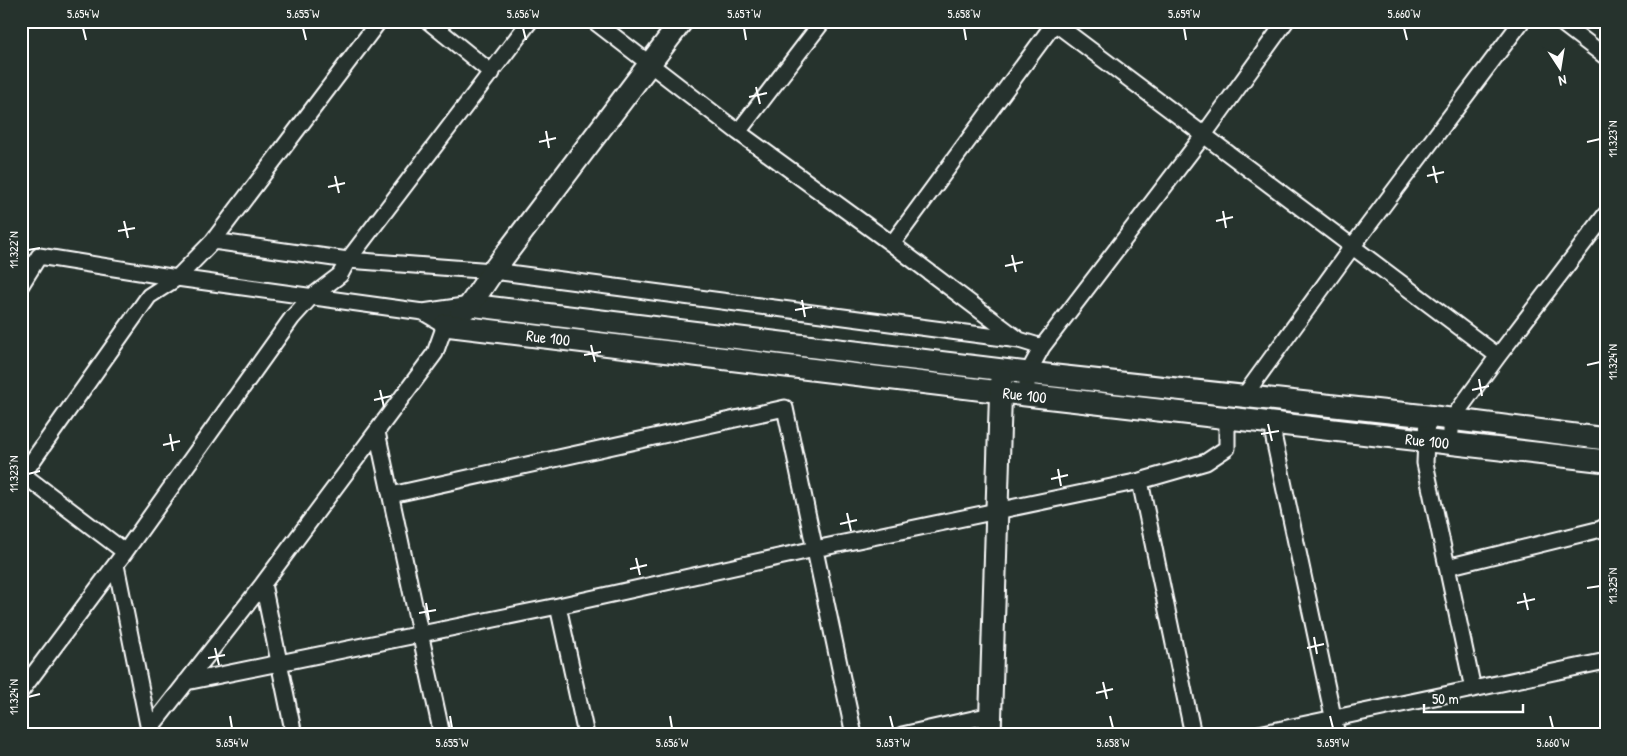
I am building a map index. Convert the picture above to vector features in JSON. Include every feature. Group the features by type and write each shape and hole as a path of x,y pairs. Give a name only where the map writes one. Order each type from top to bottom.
{"street":[{"path":"126,552 22,475 149,296 177,278 213,241 379,21"},
{"path":"428,21 492,73"},
{"path":"21,691 126,552 292,318 311,297 340,275 348,260 530,21"},
{"path":"594,21 738,132 892,244 1019,340"},
{"path":"148,733 264,584 435,353 445,325 470,305 682,21"},
{"path":"738,132 823,21"},
{"path":"1026,395 1028,373 1042,347 1203,136 1286,21"},
{"path":"1244,396 1352,247 1522,21"},
{"path":"1559,21 1606,57"},
{"path":"892,244 1054,22 1203,136 1498,356"},
{"path":"1450,443 1452,419 1606,214"},
{"path":"213,241 348,260 494,271 1019,340 1042,347"},
{"path":"21,285 40,256 177,278 423,312 470,305 1028,373 1426,416 1606,439"},
{"path":"423,312 445,325"},
{"name":"Rue 100","path":"445,325 1227,419 1606,461"},
{"path":"902,735 991,725 1001,369"},
{"path":"391,495 785,408 854,735"},
{"path":"1426,416 1424,462 1473,689"},
{"path":"186,682 558,606 1140,481 1206,462 1220,453 1226,448 1227,419"},
{"path":"1274,424 1274,439 1338,735"},
{"path":"377,432 442,735"},
{"path":"1140,481 1193,735"},
{"path":"1447,567 1601,529 1606,526"},
{"path":"116,565 148,733"},
{"path":"264,584 294,735"},
{"path":"558,606 586,735"},
{"path":"1254,735 1606,661"}]}
